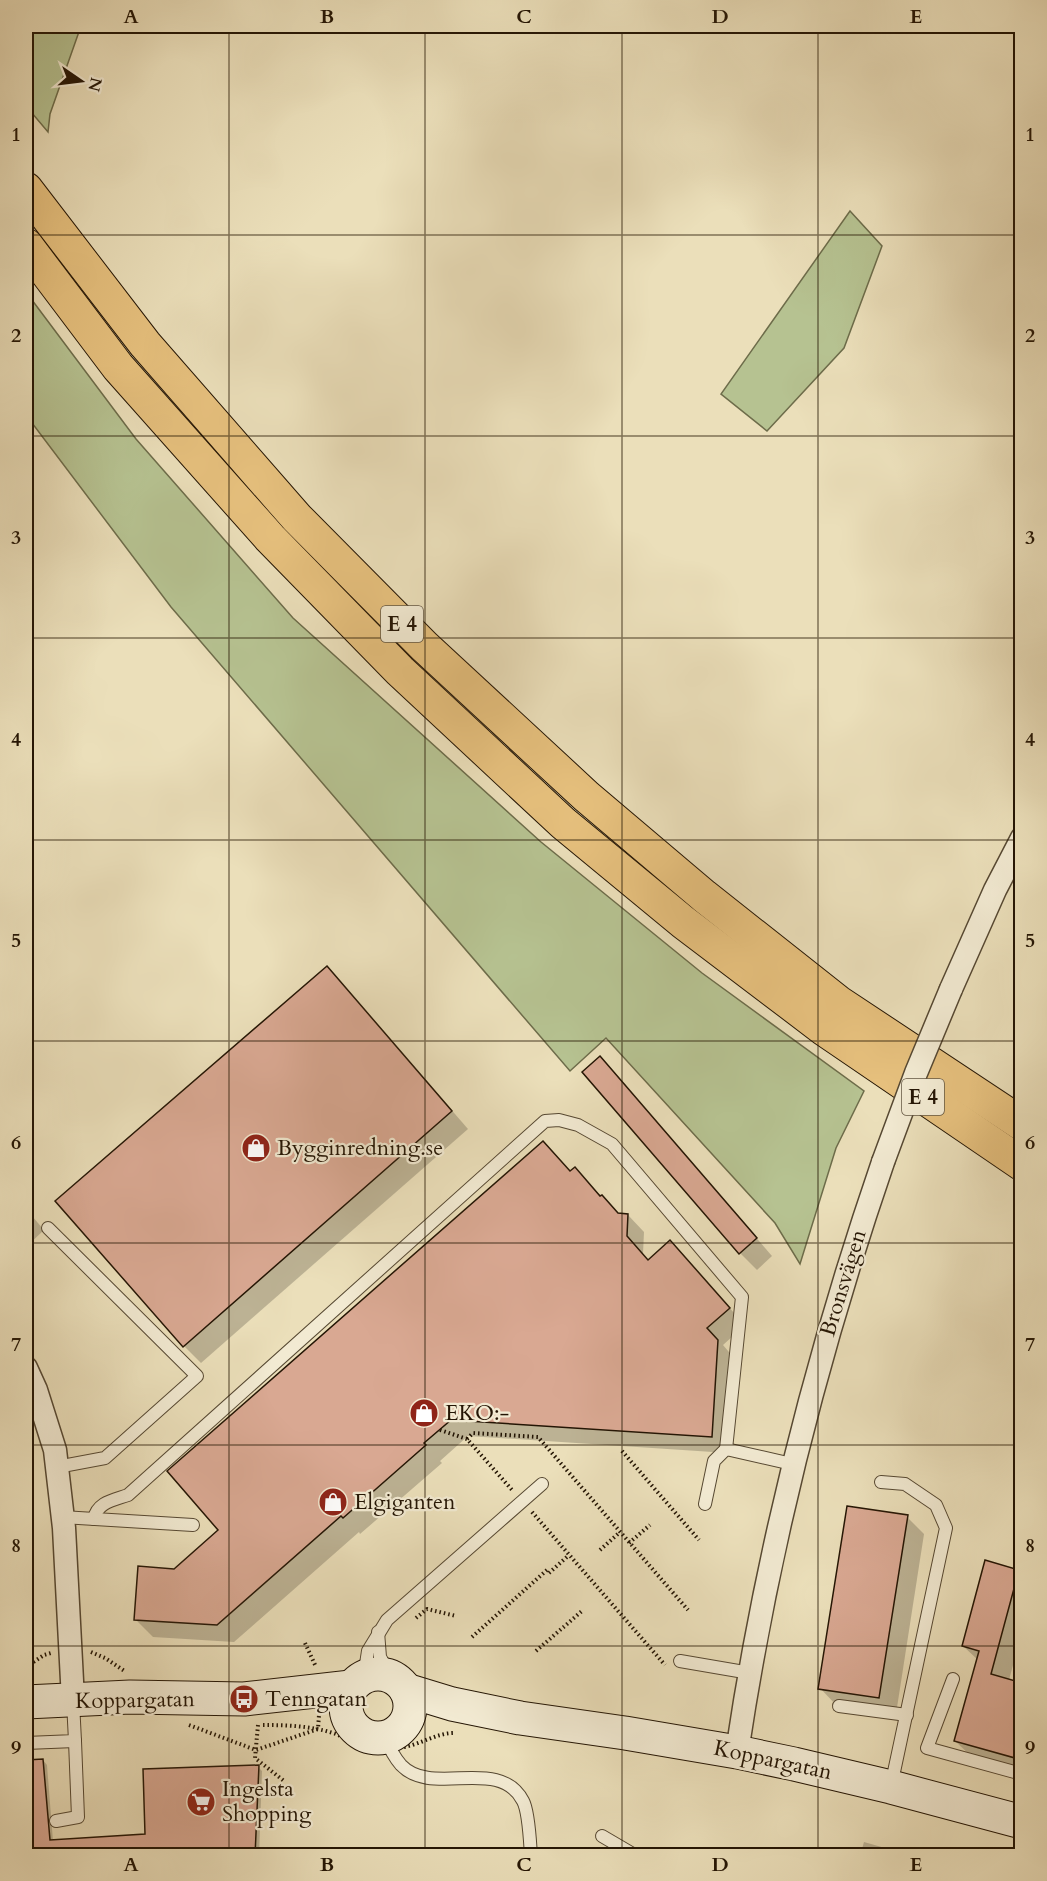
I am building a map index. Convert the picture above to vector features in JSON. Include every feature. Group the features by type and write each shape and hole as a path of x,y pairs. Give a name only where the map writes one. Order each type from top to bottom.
{"highway":[{"name":"E 4","path":"26,189 145,344 290,509 424,646 586,796 704,896 838,1002 1022,1124"},
{"name":"E 4","path":"26,245 118,367 270,538 400,671 555,815 683,922 814,1022 1022,1164"}],"street":[{"name":"Bronsvägen","path":"736,1752 792,1464 834,1310 883,1162 916,1073 995,890 1022,838"},
{"path":"26,1368 31,1395 55,1450 62,1516 73,1700"},
{"path":"378,1683 409,1699 408,1718 393,1738 365,1736 356,1730 350,1722 345,1704 378,1683"},
{"name":"Koppargatan","path":"251,1716 378,1683 452,1704 520,1718 736,1752 891,1787 1022,1822"},
{"name":"Koppargatan","path":"26,1702 130,1697 251,1716 319,1713 350,1722"},
{"name":"Koppargatan","path":"393,1738 447,1720 520,1718"}],"lane":[{"path":"94,1519 95,1511 102,1504 128,1496 545,1121 559,1120 578,1125 612,1144 742,1297 726,1449 714,1461 705,1504"},
{"path":"48,1228 197,1376 105,1458 57,1467"},
{"path":"726,1449 792,1464"},
{"path":"881,1482 905,1484 936,1505 946,1528 891,1787"},
{"path":"378,1683 368,1650 387,1620 542,1484"},
{"path":"62,1516 194,1526"},
{"path":"378,1632 380,1657 378,1683"},
{"path":"680,1661 750,1673"},
{"path":"953,1679 927,1748 1022,1774"},
{"path":"56,1821 78,1818 73,1700"},
{"path":"839,1706 907,1714"},
{"path":"393,1738 402,1767 419,1776 483,1778 500,1781 514,1789 524,1802 531,1856"},
{"path":"26,1743 75,1741"},
{"path":"602,1836 631,1853"}],"path":[{"path":"440,1430 467,1439 667,1667"},
{"path":"467,1439 473,1433 538,1437 688,1610"},
{"path":"622,1451 699,1540"},
{"path":"630,1543 650,1525"},
{"path":"600,1550 620,1532"},
{"path":"472,1637 569,1555"},
{"path":"410,1623 427,1609 456,1616"},
{"path":"536,1651 582,1611"},
{"path":"305,1643 317,1669"},
{"path":"284,1781 255,1758 251,1716 336,1734 368,1751 393,1738 416,1745 450,1732 461,1733"},
{"path":"207,1724 183,1723 256,1750 318,1729"}],"green space":[{"path":"26,26 81,26 50,114 48,132 26,106"},
{"path":"850,211 882,246 844,348 767,431 721,394"},
{"path":"26,292 136,439 293,618 541,842 702,973 864,1091 836,1148 800,1264 775,1223 606,1038 570,1071 171,607 26,415"}],"building":[{"path":"327,966 452,1111 183,1347 55,1201"},
{"path":"600,1056 757,1238 739,1254 582,1072"},
{"path":"543,1141 570,1171 575,1167 618,1213 628,1214 627,1236 648,1260 670,1240 730,1308 707,1328 718,1340 712,1437 451,1420 343,1518 341,1516 217,1625 134,1620 138,1566 174,1569 218,1530 167,1471"},
{"path":"847,1506 908,1515 879,1698 818,1689"},
{"path":"985,1560 1019,1570 991,1674 1022,1683 1022,1760 954,1741 979,1651 962,1646"},
{"name":"Ingelsta Shopping","path":"43,1759 50,1840 145,1834 143,1769 259,1765 255,1856 26,1856 26,1760"}],"place":[{"name":"Bygginredning.se","path":"256,1148"},
{"name":"EKO:-","path":"424,1413"},
{"name":"Elgiganten","path":"333,1502"},
{"name":"Tenngatan","path":"244,1699"},
{"name":"Ingelsta Shopping","path":"201,1802"}]}
